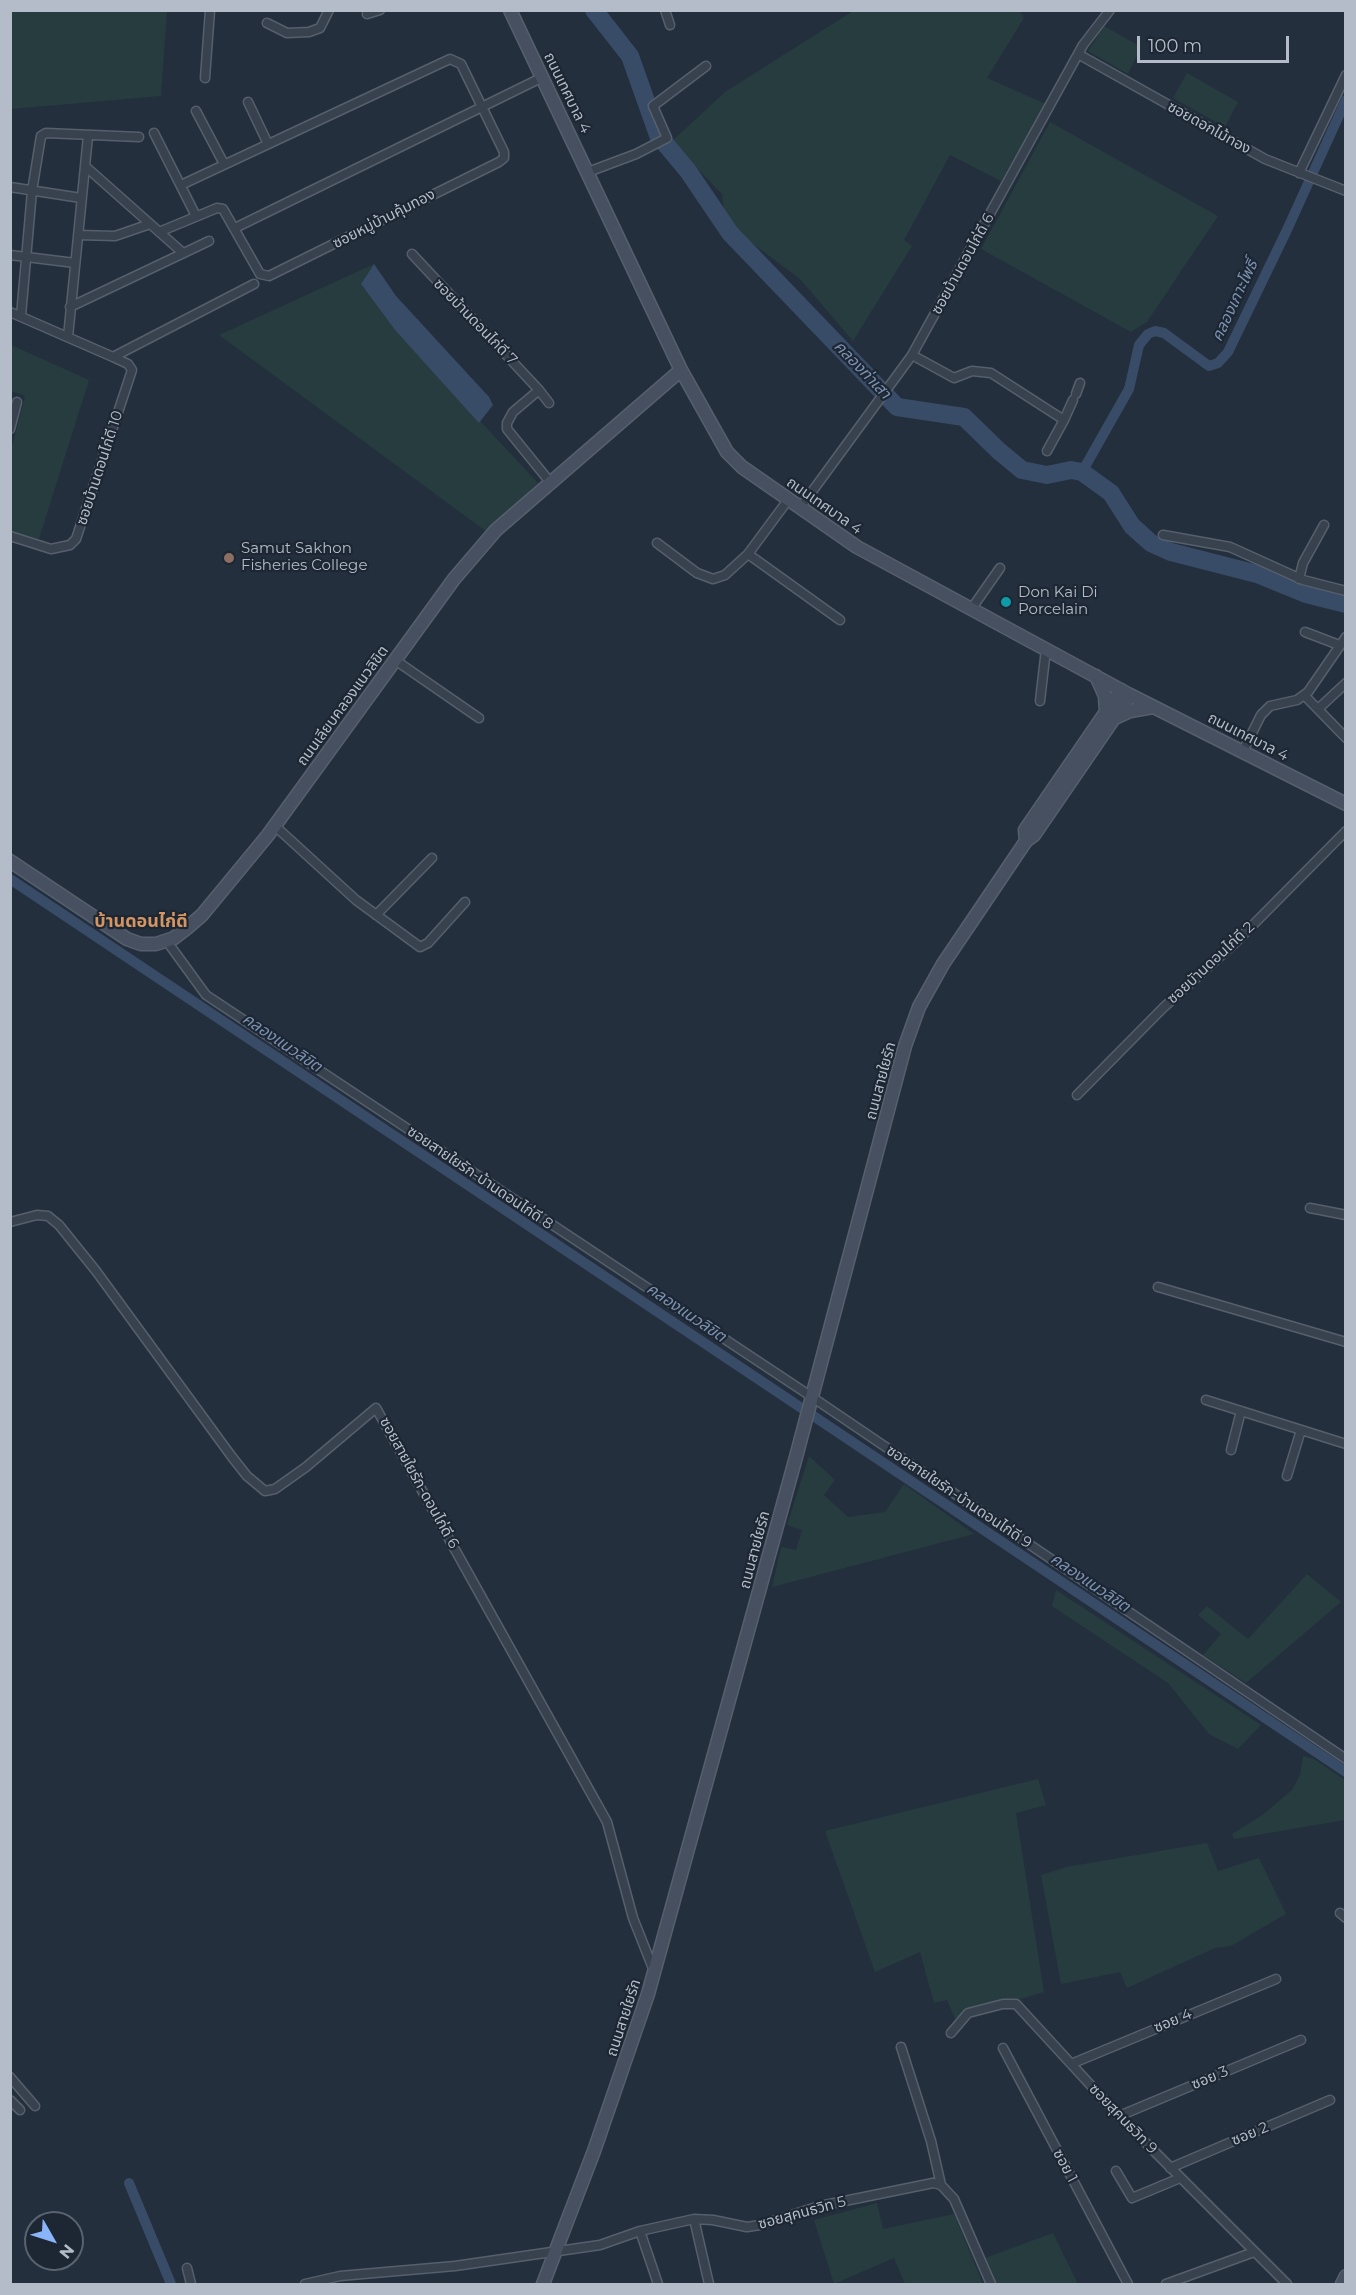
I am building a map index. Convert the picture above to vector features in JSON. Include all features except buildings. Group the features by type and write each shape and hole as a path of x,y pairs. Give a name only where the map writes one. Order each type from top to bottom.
{"street":[{"path":"205,78 210,10"},
{"path":"267,23 287,33 309,32 320,28 329,10"},
{"path":"367,14 380,10"},
{"name":"ถนนเทศบาล 4","path":"510,10 681,370 727,452 742,467 857,547 1125,693 1346,804"},
{"path":"665,10 670,25"},
{"name":"ซอยบ้านดอนไก่ดี 6","path":"800,508 912,355 1078,54 1110,10"},
{"name":"ซอยดอกไม้ทอง","path":"1078,54 1255,153 1346,191"},
{"name":"ซอยหมู่บ้านคุ้มทอง","path":"159,232 217,208 222,209 260,274 269,276 504,158 504,152 461,64 450,59 181,185"},
{"path":"588,172 651,148 666,139 668,135 653,105 706,66"},
{"path":"1306,176 1346,75"},
{"path":"235,228 543,77"},
{"path":"248,102 268,144"},
{"path":"196,111 224,164"},
{"path":"21,316 32,191 41,136 46,133 139,137"},
{"path":"154,133 196,216"},
{"path":"68,337 88,136"},
{"path":"85,166 183,253"},
{"path":"10,187 81,198"},
{"path":"78,235 116,236 150,224"},
{"path":"70,307 209,241"},
{"name":"ซอยบ้านดอนไก่ดี 7","path":"412,254 549,404"},
{"path":"10,255 75,263"},
{"path":"10,312 113,357 254,284"},
{"path":"912,355 954,378 972,370 991,373 1064,420"},
{"name":"ซอยบ้านดอนไก่ดี 10","path":"10,536 51,549 70,545 76,539 132,370 128,364 113,357"},
{"name":"ถนนเลียบคลองแนวลิขิต","path":"10,861 127,939 141,944 174,938 202,915 275,826 454,579 484,544 550,482 681,370"},
{"path":"1047,451 1080,383"},
{"path":"538,390 513,412 507,429 550,482"},
{"path":"10,429 17,402"},
{"path":"657,543 697,573 713,579 724,575 748,554 788,500"},
{"path":"1299,579 1304,563 1324,525"},
{"path":"1163,535 1230,547 1299,579 1346,591"},
{"path":"748,554 840,620"},
{"path":"972,608 1000,568"},
{"path":"1305,632 1339,645"},
{"path":"1243,751 1254,726 1266,710 1270,706 1297,700 1304,695 1346,637"},
{"path":"1040,701 1046,648"},
{"path":"395,660 479,718"},
{"path":"1096,676 1105,696 1110,716 1154,707"},
{"path":"1317,709 1346,683"},
{"name":"ถนนสายใยรัก","path":"543,2284 594,2151 654,1971 806,1420 905,1046 919,1007 943,964 1026,841 1034,835 1125,693"},
{"path":"1304,695 1346,738"},
{"path":"275,826 356,900 420,947 428,943 465,902"},
{"name":"ซอยบัานดอนไก่ดี 2","path":"1077,1095 1163,1008 1237,941 1346,831"},
{"path":"376,915 432,858"},
{"name":"ซอยสายใยรัก-บ้านดอนไก่ดี 8","path":"166,940 206,995 811,1400"},
{"path":"1310,1208 1346,1215"},
{"name":"ซอยสายใยรัก-ดอนไก่ดี 6","path":"10,1222 37,1215 48,1216 59,1225 96,1271 232,1458 247,1476 265,1491 275,1489 306,1467 376,1408 505,1635 607,1822 633,1918 654,1971"},
{"path":"1158,1287 1346,1342"},
{"name":"ซอยสายใยรัก-บ้านดอนไก่ดี 9","path":"811,1400 1346,1759"},
{"path":"1206,1400 1346,1444"},
{"path":"1231,1450 1241,1411"},
{"path":"1287,1476 1301,1430"},
{"name":"ซอย 4","path":"1071,2064 1276,1979"},
{"name":"ซอยสุคนธวิท 9","path":"951,2033 968,2013 1003,2004 1016,2004 1119,2116 1287,2284"},
{"name":"ซอย 3","path":"1119,2116 1301,2040"},
{"path":"901,2047 931,2141 941,2185 954,2199 991,2284"},
{"name":"ซอย 1","path":"1003,2048 1128,2284"},
{"path":"10,2077 35,2106"},
{"path":"10,2100 20,2110"},
{"name":"ซอย 2","path":"1170,2168 1330,2100"},
{"path":"1116,2171 1132,2198 1180,2178"},
{"name":"ซอยสุคนธวิท 5","path":"305,2284 340,2276 455,2266 600,2245 640,2231 693,2219 713,2220 747,2228 839,2202 933,2183 941,2185"},
{"path":"693,2219 709,2284"},
{"path":"640,2231 658,2284"},
{"path":"1166,2284 1254,2252"},
{"path":"187,2268 191,2284"},
{"path":"1342,2284 1346,2276"}],"green space":[{"path":"11,10 167,11 161,96 12,109 11,118"},
{"path":"853,11 1020,11 1024,18 987,78 1046,104 1001,181 950,155 904,240 912,246 853,341 800,279 745,238 724,212 722,194 671,142 725,92"},
{"path":"1104,26 1141,47 1128,74 1088,51"},
{"path":"1187,73 1238,102 1225,127 1173,98"},
{"path":"1050,122 1218,216 1147,322 1131,332 981,249"},
{"path":"374,264 361,284 395,330 538,483 487,532 219,335"},
{"path":"11,345 89,380 39,539 11,531 11,450 25,396 11,391"},
{"path":"809,1456 835,1480 824,1495 848,1517 885,1512 904,1484 974,1534 772,1587 781,1547 796,1550 802,1530 787,1525"},
{"path":"1307,1574 1341,1602 1246,1683 1203,1655 1221,1634 1198,1615 1207,1606 1248,1639"},
{"path":"1056,1590 1261,1725 1238,1749 1209,1734 1168,1683 1052,1606"},
{"path":"1303,1756 1314,1759 1345,1780 1345,1820 1234,1839 1232,1834 1261,1816 1292,1790 1300,1775"},
{"path":"1038,1779 1046,1805 1016,1813 1044,1992 955,2019 947,2000 934,2003 920,1952 875,1972 825,1831"},
{"path":"1207,1843 1218,1871 1259,1858 1286,1914 1231,1946 1215,1948 1127,1988 1120,1972 1061,1984 1041,1875 1066,1867"},
{"path":"877,2203 883,2229 954,2214 983,2284 905,2284 894,2258 834,2284 814,2220"},
{"path":"1053,2233 1078,2284 996,2284 985,2258"}],"water":[{"path":"374,264 396,296 489,397 493,405 479,423 395,330 361,284"}],"waterway":[{"name":"คลองท่าเสา","path":"594,10 630,56 658,135 688,171 730,233 897,407 964,417 1022,470 1047,475 1071,470 1082,472 1111,493 1132,526 1151,543 1171,552 1257,574 1306,594 1346,604"},
{"name":"คลองเกาะโพธิ์","path":"1082,472 1129,389 1139,345 1148,334 1155,331 1164,333 1209,366 1218,363 1228,352 1346,100"},
{"name":"คลองแนวลิขิต","path":"10,879 1346,1772"},
{"path":"129,2183 171,2284"}],"place":[{"name":"Samut Sakhon Fisheries College","path":"229,558"},
{"name":"Don Kai Di Porcelain","path":"1006,602"}],"district":[{"name":"บ้านดอนไก่ดี","path":"141,922"}]}
